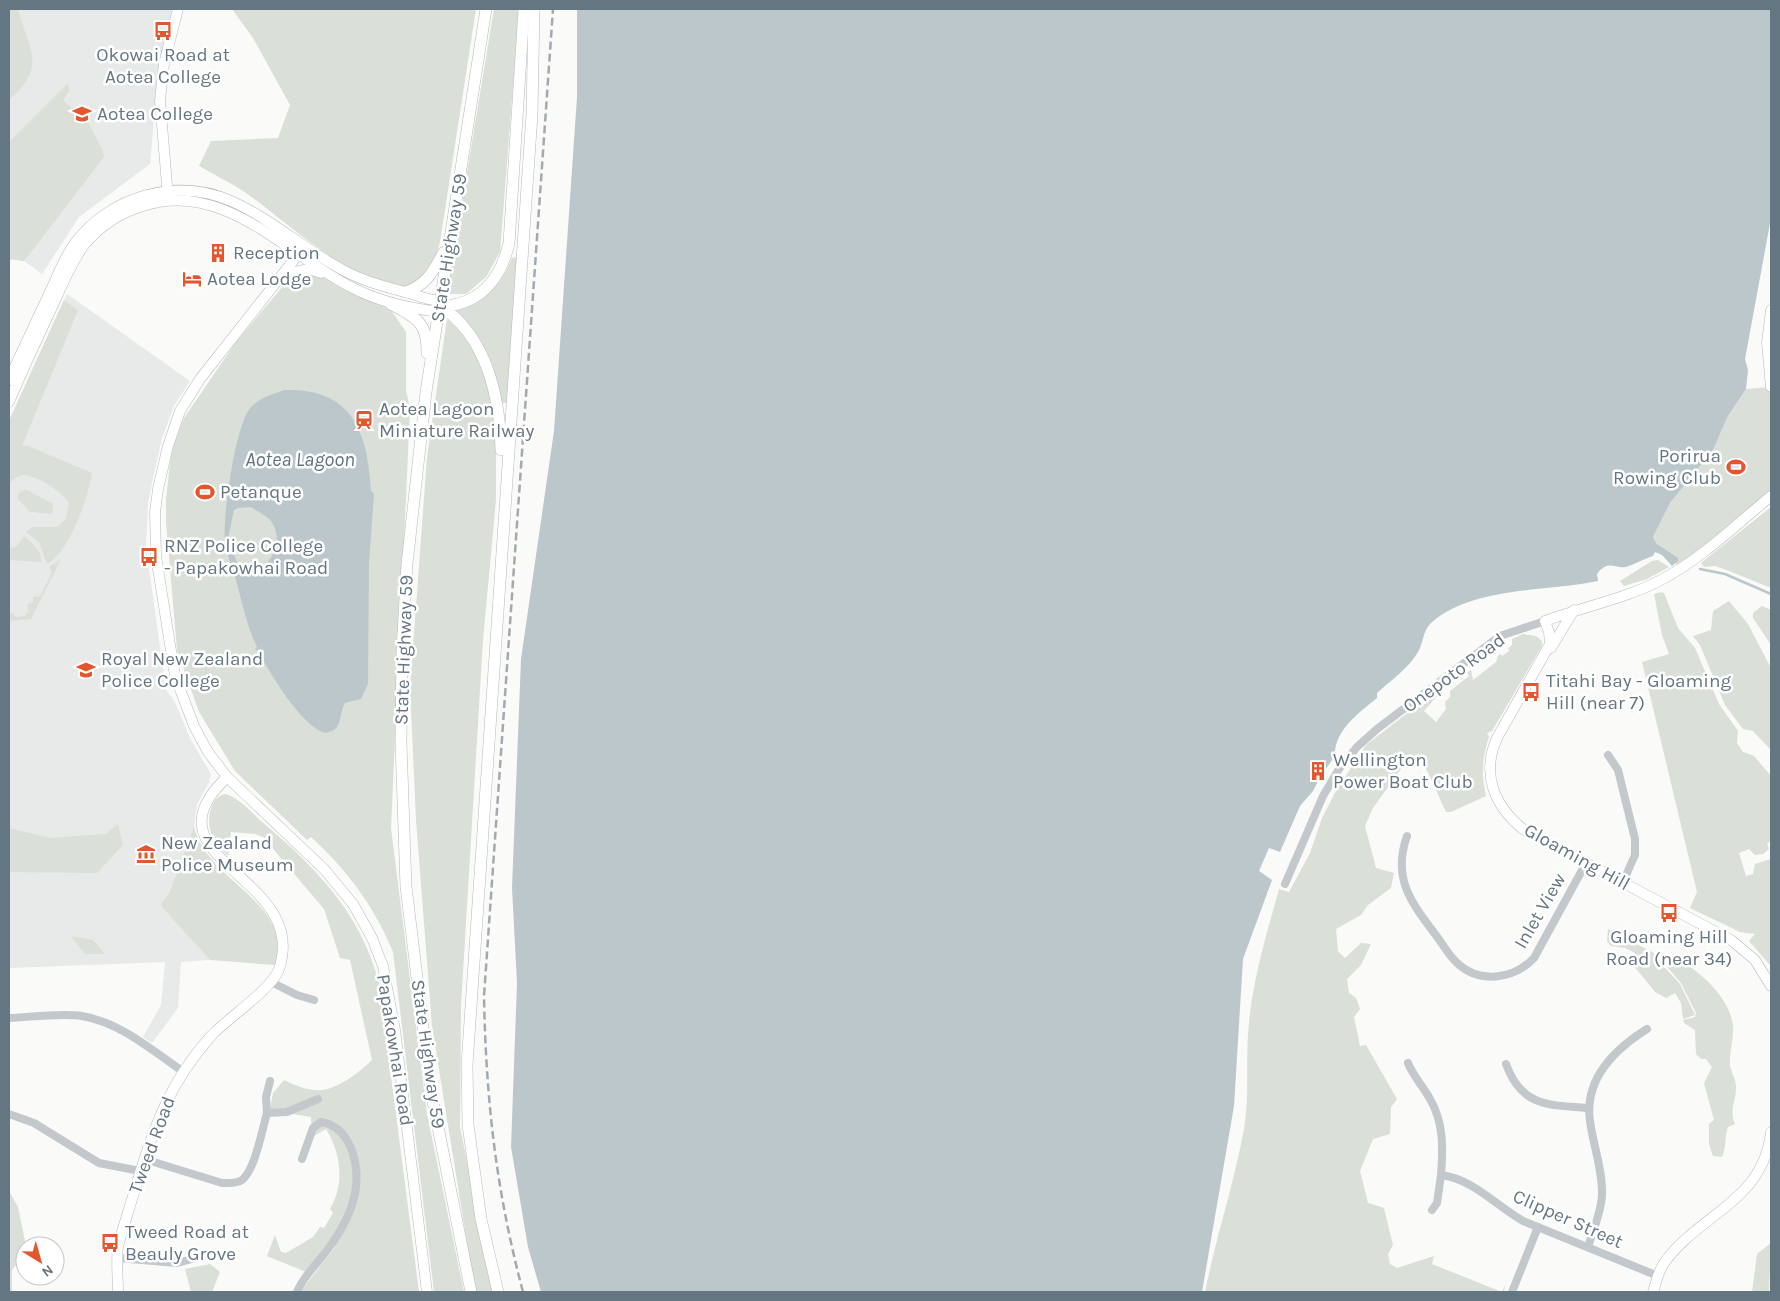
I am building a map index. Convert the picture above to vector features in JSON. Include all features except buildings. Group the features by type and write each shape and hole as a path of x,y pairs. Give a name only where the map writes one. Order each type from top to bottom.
{"main road":[{"name":"State Highway 59","path":"471,1292 431,1092 406,887 400,743 402,651 407,564 426,392 486,9"},
{"path":"440,306 456,306 475,296 499,274 504,264 509,243 524,9"},
{"name":"State Highway 59","path":"498,1292 481,1219 468,1125 467,1065 469,1013 489,766 505,491 532,114 534,9"},
{"path":"406,292 418,288 429,279 449,244"},
{"path":"391,304 413,315 425,332 426,392"},
{"path":"440,306 453,314 487,364 495,389 499,415 505,491"}],"street":[{"path":"168,196 161,93 164,64 178,9"},
{"path":"9,402 67,276 84,246 118,216 168,196"},
{"path":"9,380 62,265 74,244 106,212 125,202 168,196 224,209 302,251 360,278 383,287 434,300 440,306 432,311 391,304 351,288 302,251"},
{"name":"Papakowhai Road","path":"302,251 189,395 168,446 155,512 156,556 177,683 203,742 227,777 335,881 361,916 378,952 387,984 395,1030 427,1292"},
{"name":"Papakowhai Road","path":"274,286 283,278 303,269 313,269 351,288"},
{"path":"1771,310 1767,343 1771,387"},
{"name":"Onepoto Road","path":"1285,884 1323,796 1339,769 1356,747 1377,729 1500,636 1650,585 1668,577 1771,496"},
{"path":"1545,656 1574,610"},
{"name":"Gloaming Hill","path":"1544,621 1551,640 1545,656 1492,749 1490,774 1492,789 1500,807 1517,824 1731,940 1755,960 1771,986"},
{"path":"1608,755 1618,770 1635,839 1636,855 1623,882"},
{"path":"227,777 212,792 205,804 202,820 203,831 214,851 272,908 278,920 284,947 273,983 297,995 314,1000"},
{"name":"Inlet View","path":"1407,836 1402,850 1402,874 1409,898 1456,962 1470,972 1495,978 1506,976 1522,969 1534,958 1586,863"},
{"name":"Tweed Road","path":"118,1292 118,1247 140,1170 160,1113 182,1071 220,1027 273,983"},
{"path":"9,1018 81,1016 107,1024 143,1044 182,1071"},
{"path":"1588,1247 1600,1209 1602,1195 1589,1108 1598,1076 1610,1058 1623,1045 1647,1029"},
{"path":"1408,1063 1413,1076 1430,1098 1438,1117 1443,1150 1437,1203 1432,1210"},
{"path":"1506,1064 1511,1076 1537,1102 1589,1108"},
{"path":"144,1159 222,1183 233,1184 242,1180 251,1167 267,1113 266,1097 270,1081"},
{"path":"267,1113 278,1114 287,1112 318,1099"},
{"path":"9,1114 34,1123 99,1163 140,1170"},
{"path":"296,1292 304,1278 338,1236 352,1211 356,1186 355,1164 348,1142 336,1127 329,1123 321,1122 313,1128 302,1159"},
{"path":"1653,1292 1663,1264 1680,1244 1746,1191 1763,1165 1770,1146 1771,1132"},
{"name":"Clipper Street","path":"1441,1174 1461,1179 1504,1210 1538,1227 1658,1276"},
{"path":"1512,1292 1538,1227"},
{"path":"118,1258 177,1263 196,1258"}],"shaded area":[{"name":"Aotea College","path":"9,9 174,9 159,64 150,164 79,217 42,274 24,261 9,259"},
{"path":"9,9 18,9 30,47 32,67 21,88 9,100"},
{"path":"232,9 476,9 440,242 432,270 420,280 406,286 386,284 365,277 322,251 246,193 199,166 211,141 278,138 290,105 253,38"},
{"path":"494,9 519,9 500,252 486,277 466,294 447,294"},
{"path":"68,83 69,91 63,100 73,109 81,109 103,151 104,157 24,261 9,259 9,142"},
{"path":"517,257 508,403 502,403 492,363 456,311 491,291 502,278 512,258"},
{"name":"Aotea Lagoon","path":"316,273 391,310 406,332 406,390 410,409 391,828 427,1114 464,1292 434,1292 393,952 386,935 359,890 337,863 311,837 307,840 235,771 199,712 177,650 166,522 166,500 171,453 184,418 236,342 289,279 296,274"},
{"name":"Royal New Zealand Police College","path":"67,294 190,381 174,406 162,438 148,502 146,547 166,690 174,700 191,740 211,774 209,783 197,804 194,826 169,895 160,905 210,960 181,962 178,1008 152,1043 143,1037 161,1005 165,962 9,968 9,420"},
{"path":"64,300 78,310 22,446 28,446 92,473 87,496 77,523 63,548 47,564 39,542 26,532 33,527 58,527 66,518 69,504 56,490 34,478 23,475 9,483 9,421"},
{"path":"447,319 470,341 491,394 496,428 496,500 483,640 461,1006 460,1127 493,1292 475,1292 432,1026 416,820 410,688 427,457"},
{"path":"1771,387 1771,496 1680,569 1653,537 1670,503 1713,450 1728,416 1746,389"},
{"path":"25,489 53,504 52,514 30,512 17,498 19,493"},
{"path":"1771,507 1771,588 1715,566 1704,567 1701,563"},
{"path":"24,536 38,550 41,562 9,560 9,549 17,546"},
{"path":"61,559 31,619 9,621 9,614 14,613 15,617 26,616 26,613 29,613 27,604 33,602 33,597 40,596 52,572 49,567"},
{"path":"1658,560 1669,567 1647,579 1624,586 1620,581 1652,561"},
{"path":"1664,593 1678,628 1695,648 1719,704 1738,731 1737,743 1743,752 1754,756 1771,776 1771,840 1767,844 1769,849 1763,854 1755,855 1749,849 1739,853 1746,876 1753,874 1755,864 1771,859 1770,965 1749,941 1755,934 1740,932 1690,908 1697,892 1642,662 1669,654 1662,635 1654,594"},
{"path":"1729,601 1748,624 1771,668 1771,757 1770,749 1753,731 1743,729 1725,705 1700,645 1693,636 1711,630 1713,611"},
{"path":"1762,606 1771,610 1771,645 1753,618 1753,613"},
{"path":"1523,634 1536,636 1542,641 1542,646 1492,731 1487,733 1489,737 1483,766 1486,796 1451,812 1446,812 1423,762 1403,766 1373,808 1365,826 1376,868 1394,873 1391,888 1368,905 1361,915 1336,929 1338,951 1345,958 1361,943 1371,944 1361,965 1347,979 1349,993 1356,998 1360,1009 1354,1017 1360,1046 1366,1045 1397,1099 1391,1107 1390,1134 1373,1139 1360,1171 1368,1203 1384,1208 1393,1245 1388,1254 1390,1264 1397,1268 1434,1256 1432,1264 1502,1292 1205,1292 1244,1129 1247,1103 1248,1036 1251,1006 1261,956 1279,889 1289,892 1310,853 1322,818 1336,791 1366,745 1436,691 1438,695 1424,711 1436,722 1446,709 1445,702 1450,697 1450,691 1469,676 1467,673 1471,670 1473,680 1496,662 1500,654 1502,656 1509,651 1508,648 1512,645 1512,639"},
{"path":"224,794 229,795 244,805 317,873 348,912 371,957 379,983 419,1292 300,1292 335,1247 329,1242 306,1272 267,1256 275,1235 281,1252 286,1253 313,1237 320,1227 324,1228 333,1213 330,1209 338,1189 339,1179 338,1158 326,1129 312,1137 311,1117 270,1110 273,1093 284,1080 307,1089 329,1089 349,1079 372,1060 350,960 340,958 324,909 263,837 255,834 231,832 228,856 219,846 211,835 209,821 214,802"},
{"path":"118,824 123,845 97,873 9,872 9,828 50,838 106,834"},
{"path":"194,826 201,845 214,862 261,908 273,925 278,943 275,965 210,960 160,905 169,894"},
{"path":"1608,929 1654,953 1654,956 1680,984 1695,1015 1683,1019 1681,1003 1675,993 1666,998 1655,992 1634,966 1635,953 1625,948 1611,946 1607,941"},
{"path":"71,936 93,940 105,954 85,954"},
{"path":"1657,955 1676,965 1679,960 1697,972 1721,996 1731,1016 1733,1031 1730,1065 1736,1084 1733,1110 1735,1124 1728,1127 1722,1157 1713,1156 1709,1144 1709,1124 1714,1120 1704,1083 1712,1067 1706,1059 1701,1059 1696,1054 1695,1030 1684,1023 1683,1020 1695,1017 1696,1013 1681,983"},
{"path":"9,1191 18,1207 24,1236 15,1236 15,1266 12,1270 12,1292 9,1292"},
{"path":"1771,1243 1769,1292 1752,1292 1757,1254"},
{"path":"210,1264 220,1272 212,1292 191,1292 185,1269"}],"water":[{"path":"577,9 1771,9 1771,218 1745,359 1748,370 1746,389 1728,416 1713,450 1670,503 1653,537 1657,544 1678,558 1678,561 1672,566 1662,555 1655,552 1653,556 1626,567 1608,566 1601,569 1597,574 1598,581 1510,592 1466,603 1447,612 1430,624 1424,634 1420,649 1410,663 1377,693 1377,698 1343,730 1336,747 1335,756 1320,777 1313,791 1300,806 1280,852 1269,848 1259,871 1272,880 1243,959 1234,1106 1202,1292 541,1292 528,1247 511,1147 517,983 512,888 521,659 554,431 577,97"},
{"name":"Aotea Lagoon","path":"285,390 308,391 327,397 341,406 352,418 366,450 371,491 374,494 369,563 368,684 361,699 345,703 335,729 325,733 316,728 296,710 255,649 257,647 247,621 225,544 231,473 245,417 251,407 259,401","holes":["251,507 271,521 277,537 276,546 268,561 262,568 246,575 238,565 228,539 234,510"]}],"waterway":[{"path":"1700,569 1725,574 1771,594"}],"railway":[{"path":"523,1292 506,1217 494,1145 487,1072 484,996 553,9"}],"place":[{"name":"Okowai Road at Aotea College","path":"163,31"},
{"name":"Aotea College","path":"82,114"},
{"name":"Reception","path":"218,253"},
{"name":"Aotea Lodge","path":"192,279"},
{"name":"Aotea Lagoon Miniature Railway","path":"364,420"},
{"name":"Porirua Rowing Club","path":"1736,467"},
{"name":"Petanque","path":"205,492"},
{"name":"RNZ Police College - Papakowhai Road","path":"149,557"},
{"name":"Royal New Zealand Police College","path":"86,670"},
{"name":"Titahi Bay - Gloaming Hill (near 7)","path":"1531,692"},
{"name":"Wellington Power Boat Club","path":"1318,771"},
{"name":"New Zealand Police Museum","path":"146,854"},
{"name":"Gloaming Hill Road (near 34)","path":"1669,913"},
{"name":"Tweed Road at Beauly Grove","path":"110,1243"}]}
